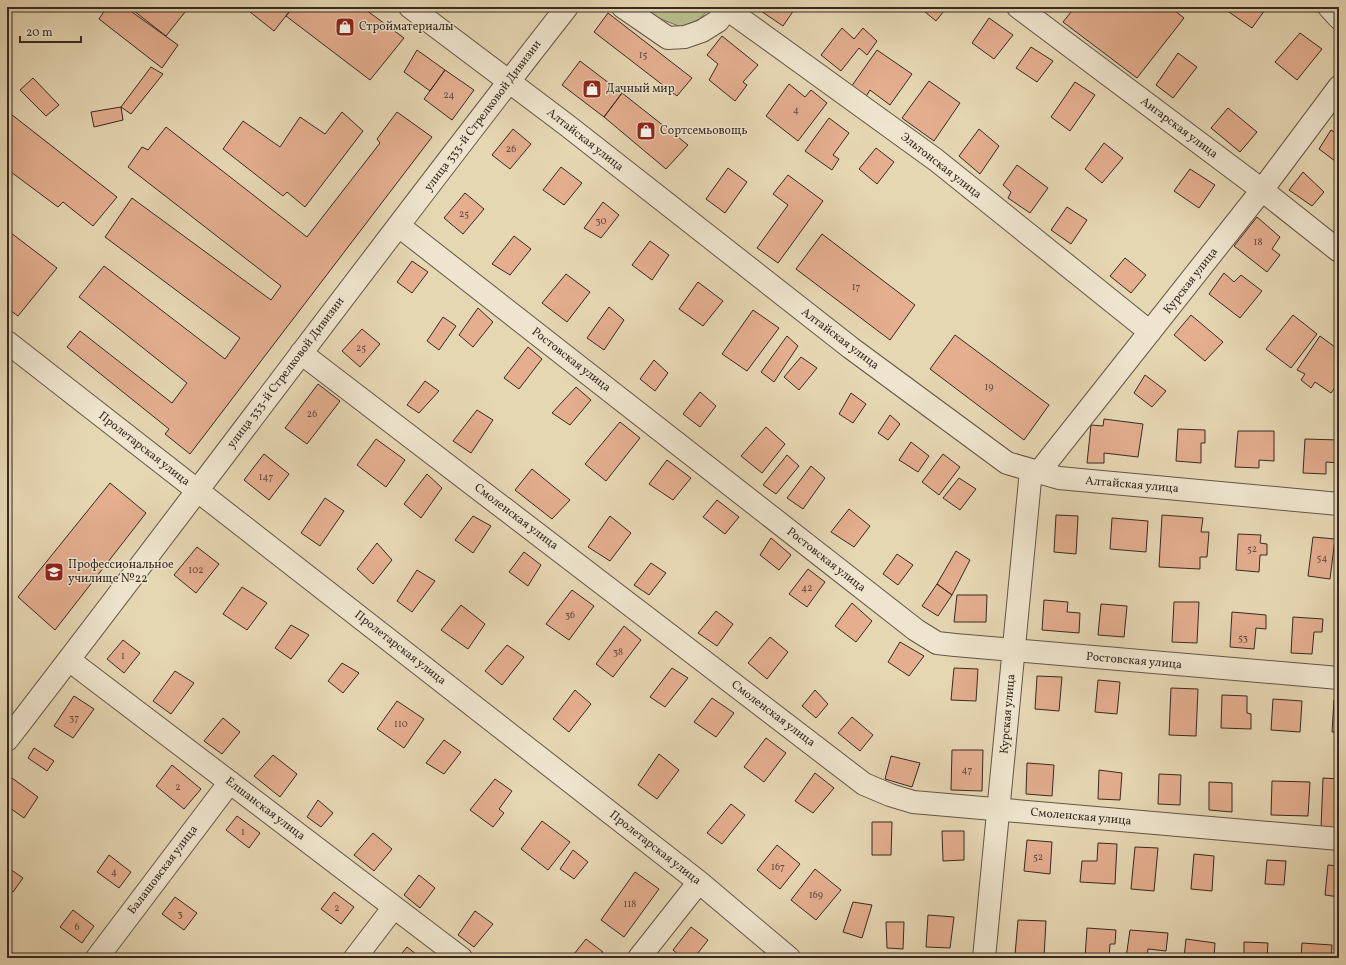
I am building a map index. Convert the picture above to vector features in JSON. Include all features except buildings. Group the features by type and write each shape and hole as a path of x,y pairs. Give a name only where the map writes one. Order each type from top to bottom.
{"street":[{"name":"Алтайская улица","path":"410,7 575,131 851,348 1007,463 1060,478 1339,504"},
{"name":"улица 333-й Стрелковой Дивизии","path":"7,740 70,660 301,353 567,7"},
{"path":"623,7 668,38 685,37 702,31 718,20 727,8"},
{"name":"Ангарская улица","path":"1018,7 1262,190 1339,251"},
{"path":"1329,7 1339,18"},
{"name":"Эльтонская улица","path":"727,8 936,160 1150,332"},
{"name":"Курская улица","path":"984,958 1014,650 1035,471 1150,332 1262,190 1339,87"},
{"name":"Ростовская улица","path":"399,226 916,630 937,642 1339,678"},
{"name":"Пролетарская улица","path":"7,342 699,882 789,958"},
{"name":"Смоленская улица","path":"301,353 864,784 890,795 913,802 1339,839"},
{"name":"Елшанская улица","path":"70,660 461,958"},
{"name":"Балашовская улица","path":"97,958 230,782"},
{"path":"639,958 699,882"},
{"path":"355,958 394,907"}],"green space":[{"path":"641,7 710,7 700,19 681,27 656,17"}],"place":[{"name":"Стройматериалы","path":"345,27"},
{"name":"Дачный мир","path":"592,89"},
{"name":"Сортсемьовощь","path":"646,131"},
{"name":"Профессиональное училище №22","path":"54,572"}]}
